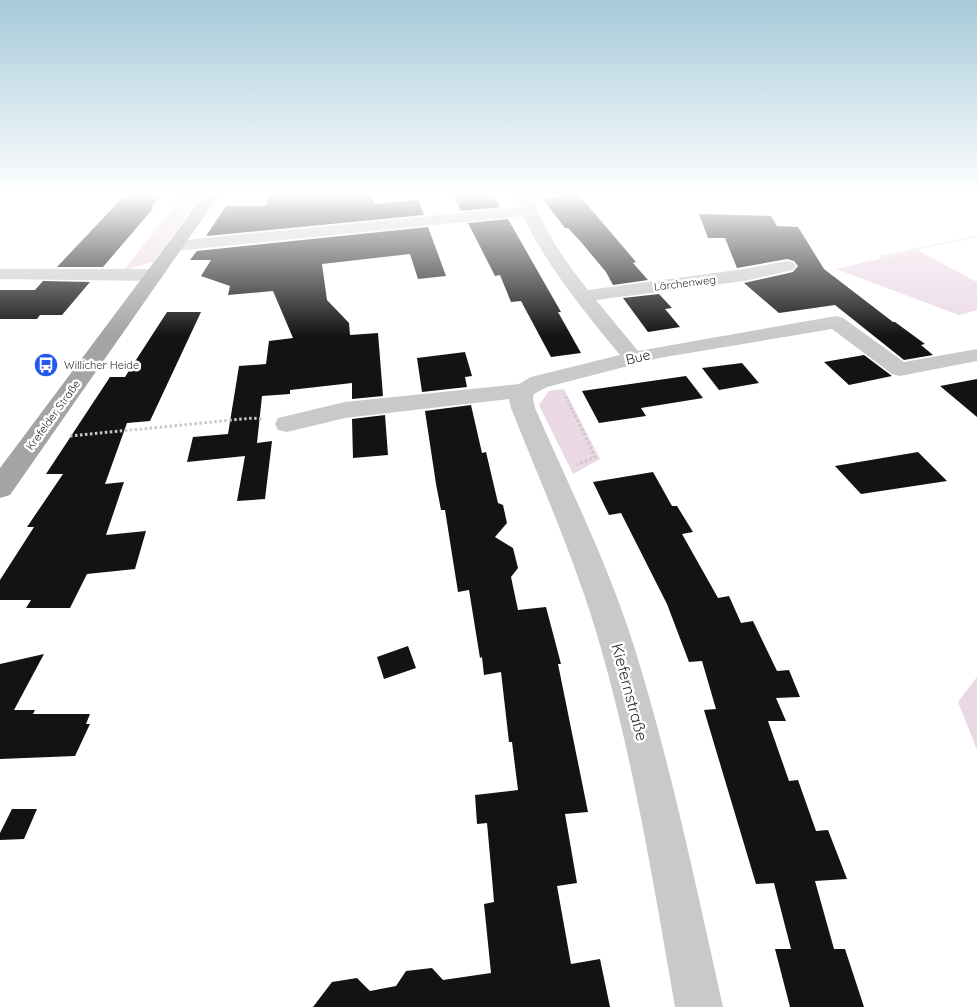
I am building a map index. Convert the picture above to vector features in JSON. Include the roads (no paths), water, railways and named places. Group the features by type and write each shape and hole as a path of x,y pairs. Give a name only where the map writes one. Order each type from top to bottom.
{"main road":[{"name":"Krefelder Straße","path":"0,488 178,242"}],"street":[{"path":"175,246 208,242"},
{"path":"545,242 583,296 633,358"},
{"name":"Lärchenweg","path":"583,296 744,275 787,266"},
{"path":"0,274 154,275"},
{"name":"Bue","path":"287,424 345,410 524,390 535,383 633,358 836,322 900,369 977,355"},
{"name":"Kiefernstraße","path":"524,390 521,398 523,408 604,603 629,688 661,816 699,1007"}],"place":[{"name":"Willicher Heide","path":"46,365"}]}
